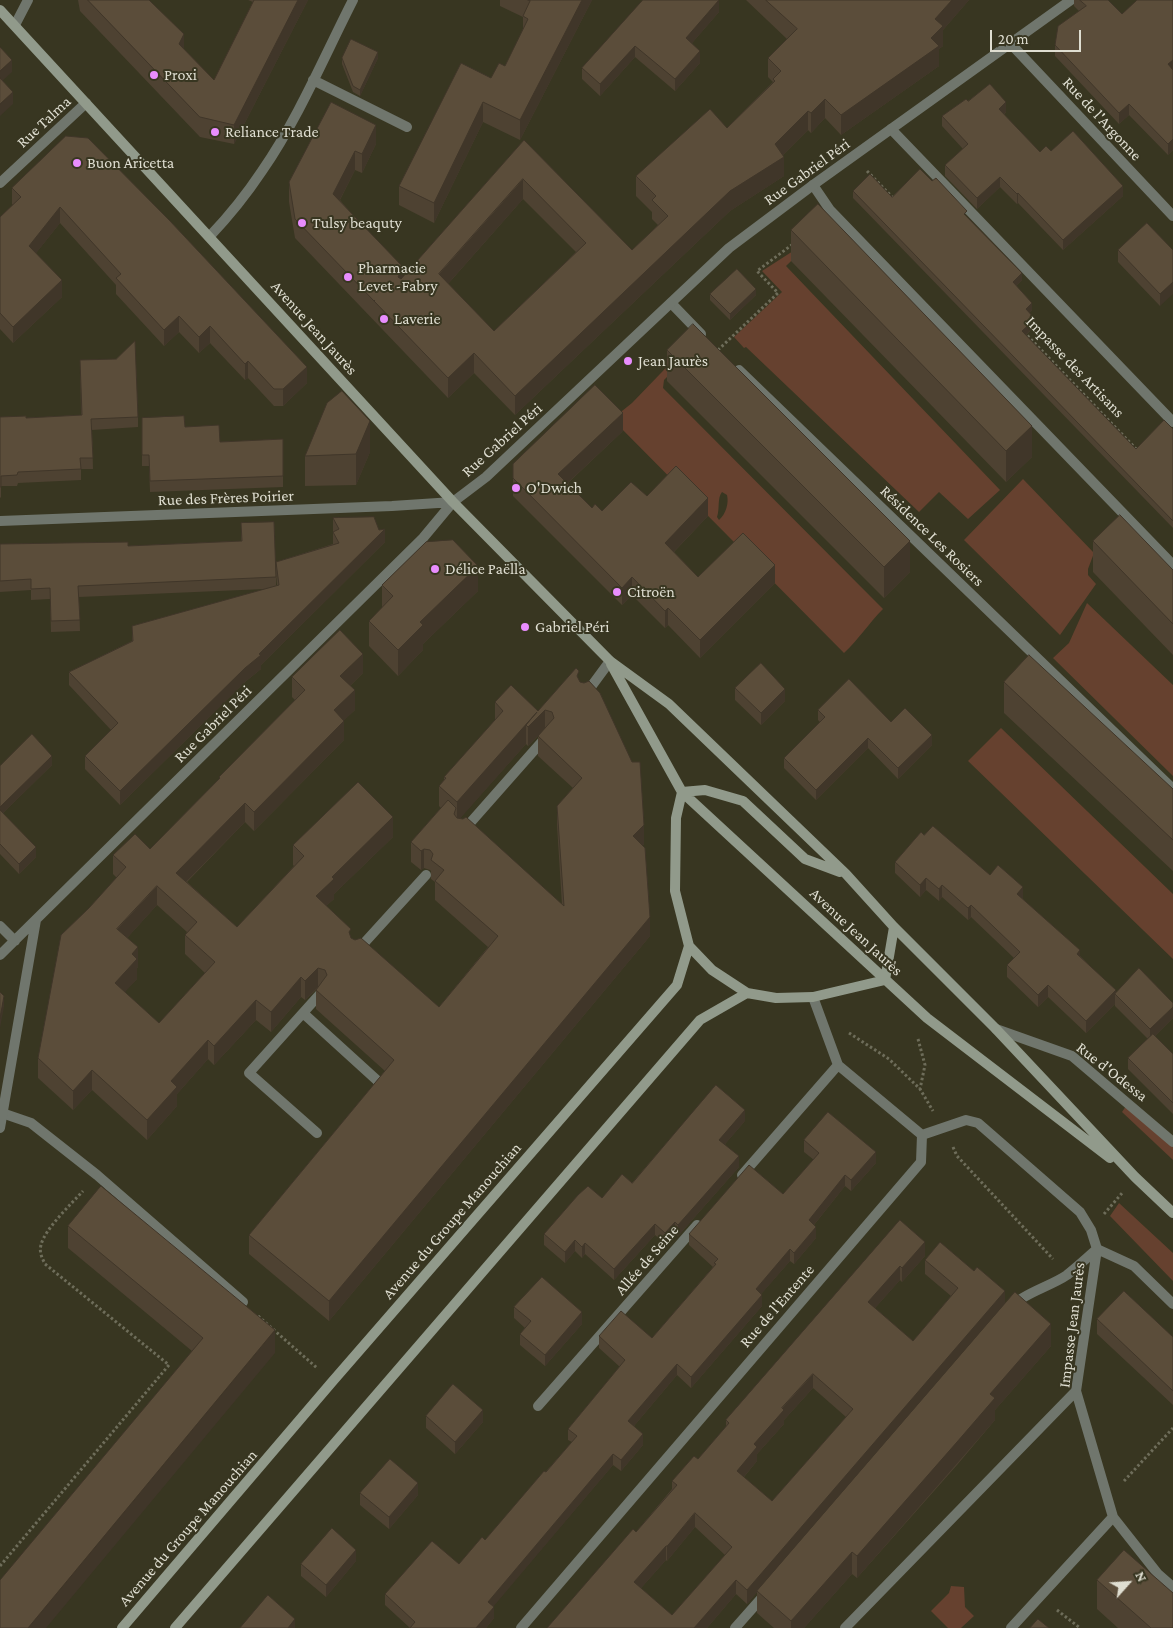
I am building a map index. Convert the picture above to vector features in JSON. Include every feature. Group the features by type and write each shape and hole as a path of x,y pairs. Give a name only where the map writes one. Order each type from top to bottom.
{"main road":[{"name":"Avenue Jean Jaurès","path":"0,10 453,502 610,661 669,704 846,874 894,927 996,1029 1135,1177 1173,1213"},
{"name":"Avenue Jean Jaurès","path":"610,661 682,792 927,1018 1135,1177"},
{"path":"846,874 805,858 743,801 705,790 682,792 676,818 675,891 689,946 712,970 747,993 776,998 813,997 885,980 894,927"},
{"name":"Avenue du Groupe Manouchian","path":"122,1628 332,1382 677,985 689,946"},
{"path":"175,1628 700,1020 747,993"}],"street":[{"path":"15,25 28,0"},
{"path":"210,236 236,207 263,170 289,127 353,0"},
{"name":"Rue Gabriel Péri","path":"0,955 423,538 453,502 486,477 729,248 890,129 1071,0"},
{"name":"Rue de l'Argonne","path":"1010,43 1173,216"},
{"path":"313,80 407,127"},
{"name":"Rue Talma","path":"0,184 86,102"},
{"path":"890,129 1173,422"},
{"path":"813,185 830,210 1173,565"},
{"path":"671,303 718,350"},
{"name":"Résidence Les Rosiers","path":"732,364 1173,790"},
{"name":"Rue des Frères Poirier","path":"0,521 453,502"},
{"path":"584,696 610,661"},
{"path":"461,832 547,736"},
{"path":"356,953 426,875"},
{"path":"0,1128 36,920"},
{"path":"0,926 15,941"},
{"path":"317,1133 249,1073 320,994"},
{"path":"813,997 838,1065 922,1136"},
{"path":"303,1013 380,1083"},
{"name":"Rue d'Odessa","path":"996,1029 1072,1056 1173,1142"},
{"path":"734,1185 838,1065"},
{"path":"2,1113 31,1123 97,1175 243,1302"},
{"name":"Impasse Jean Jaurès","path":"922,1136 966,1120 978,1123 1080,1212 1091,1230 1097,1249 1076,1391 1113,1517 1158,1574 1173,1587"},
{"name":"Rue de l'Entente","path":"521,1628 921,1162 922,1136"},
{"name":"Allée de Seine","path":"538,1406 707,1214"},
{"name":"Impasse Jean Jaurès","path":"1004,1316 1017,1301 1068,1274 1097,1249"},
{"name":"Impasse Jean Jaurès","path":"1097,1249 1134,1266 1173,1304"},
{"path":"845,1628 1076,1391"},
{"path":"1011,1628 1113,1517"},
{"path":"735,1628 773,1584"}],"path":[{"path":"876,180 896,201"},
{"path":"718,350 778,293 757,270 795,242"},
{"name":"Impasse des Artisans","path":"1021,329 1145,458"},
{"path":"823,1026 852,1034 889,1059 920,1089 944,1128 957,1156 1068,1274"},
{"path":"0,1566 169,1364 45,1264 40,1254 41,1244 51,1227 97,1175"},
{"path":"1091,1230 1135,1177"},
{"path":"243,1302 332,1382"},
{"path":"1113,1517 1120,1485 1173,1428"},
{"path":"1040,1596 1080,1628"}],"shaded area":[{"path":"818,235 786,266 1000,490 968,519 939,492 919,512 734,337 782,292 762,271"},
{"path":"687,346 691,353 664,380 663,388 883,609 844,653 612,419 632,403","holes":["722,492 727,495 726,508 719,520 717,517 720,497"]},
{"path":"1023,479 1094,553 1088,569 1088,575 1096,584 1060,635 964,540"},
{"path":"1087,603 1173,685 1173,776 1053,658 1069,643"},
{"path":"1001,728 1173,894 1173,959 968,761"},
{"path":"1126,1106 1173,1147 1173,1160 1122,1112"},
{"path":"1119,1203 1173,1253 1173,1281 1110,1216"},
{"path":"951,1586 964,1587 965,1607 974,1616 961,1628 948,1628 931,1611 949,1593"}],"building":[{"path":"88,0 149,0 184,34 179,44 214,80 254,0 298,0 234,125 200,117"},
{"path":"528,0 582,0 520,120 483,102 434,203 399,186 461,63 491,78 499,63 505,66 528,19 523,16 530,1"},
{"path":"643,0 719,0 686,38 700,51 675,79 635,46 600,84 582,68"},
{"path":"766,0 952,0 935,19 943,26 931,38 939,46 841,115 825,99 811,113 808,111 775,144 784,157 730,191 515,396 474,353 448,378 295,219 289,182 331,102 376,125 362,154 355,151 333,194 403,267 398,277 401,279 524,140 632,250 668,216 652,200 656,196 636,176 710,109 727,128 775,81 773,79 781,71 768,58 797,29","holes":["523,179 586,243 494,331 439,274"]},
{"path":"1080,0 1108,0 1122,14 1137,0 1173,0 1173,60 1168,64 1173,70 1173,139 1168,144 1129,104 1119,113 1055,45 1058,26 1086,6"},
{"path":"351,39 378,52 360,90 353,86 342,58"},
{"path":"0,47 12,60 0,71"},
{"path":"0,78 13,92 0,104"},
{"path":"990,84 1006,102 999,109 1040,152 1046,146 1051,151 1073,131 1123,186 1063,240 1000,177 977,198 945,165 968,144 942,116 966,99 968,101"},
{"path":"66,136 88,138 170,221 307,367 283,389 274,389 248,361 245,364 210,326 199,337 179,316 164,330 116,278 121,274 60,207 29,246 62,280 13,327 0,313 0,217 21,197 12,188"},
{"path":"920,169 932,181 936,178 967,211 964,214 1022,273 1013,282 1032,303 1026,309 1035,319 1022,331 1136,449 1164,420 1173,429 1173,521 853,191 870,174 892,197"},
{"path":"818,204 1032,426 1006,451 791,230"},
{"path":"1147,223 1173,250 1173,282 1160,294 1118,250"},
{"path":"737,269 756,289 730,314 710,294"},
{"path":"693,324 910,541 884,567 667,350"},
{"path":"135,341 138,417 91,419 93,458 80,458 81,469 18,472 17,475 1,476 0,487 0,417 26,416 26,418 82,415 80,360 116,359"},
{"path":"595,385 623,413 558,474 592,508 595,504 602,511 631,482 647,496 676,466 708,498 665,543 698,577 743,533 775,565 700,640 668,608 665,611 632,577 622,588 513,478 513,464"},
{"path":"342,391 370,421 356,454 305,456 327,403"},
{"path":"184,416 185,427 219,425 220,442 283,439 283,476 150,481 149,455 142,455 142,418"},
{"path":"1120,515 1173,570 1173,624 1093,541"},
{"path":"374,517 379,530 385,529 259,654 261,655 245,668 120,791 85,756 118,723 69,672 133,641 132,626 279,585 276,562 339,543 333,532 339,529 333,518"},
{"path":"274,522 276,577 78,586 80,620 51,621 50,588 31,589 31,579 0,581 0,544 128,542 128,546 242,541 241,523"},
{"path":"453,540 478,566 420,622 423,625 398,650 369,621 393,596 382,585 426,542"},
{"path":"340,630 363,654 340,676 355,690 334,710 344,721 254,812 245,803 176,873 237,927 304,856 293,845 358,782 393,817 332,877 334,879 316,896 351,929 349,932 351,938 355,940 361,938 439,1007 498,936 435,881 444,870 431,860 433,854 430,850 424,849 421,851 411,842 448,800 456,808 454,814 457,818 463,819 466,817 564,906 557,806 582,778 538,736 554,718 552,712 545,710 528,727 526,725 537,712 457,802 439,786 446,778 444,777 503,711 495,702 511,685 538,711 576,668 579,671 577,676 580,682 589,681 600,693 632,762 640,762 644,825 633,836 645,848 650,917 329,1301 249,1235 394,1060 316,990 327,975 325,970 318,968 305,981 301,977 271,1012 256,1000 214,1046 208,1040 171,1081 177,1087 147,1120 92,1070 73,1091 38,1058 61,935 89,908 126,867 113,855 135,834 150,849 305,690 292,677","holes":["157,886 197,922 185,935 215,962 159,1023 115,983 137,959 132,954 138,947 117,929"]},
{"path":"1029,655 1173,789 1173,840 1004,682"},
{"path":"761,663 785,689 761,713 735,688"},
{"path":"849,679 891,722 905,708 932,735 898,768 868,738 816,790 784,758 825,717 818,710"},
{"path":"32,734 52,756 0,807 0,766"},
{"path":"0,810 36,847 19,864 0,844"},
{"path":"933,826 990,875 998,865 1023,887 1017,894 1080,950 1077,954 1116,990 1086,1021 1048,985 1038,995 1007,965 1020,952 971,905 968,908 942,885 939,889 926,878 920,885 895,862 921,832 924,835"},
{"path":"1139,968 1173,1003 1173,1007 1150,1029 1115,994"},
{"path":"0,992 4,996 0,1018"},
{"path":"1153,1034 1173,1054 1173,1103 1128,1058"},
{"path":"716,1085 745,1110 719,1140 739,1156 678,1225 675,1222 665,1233 655,1224 614,1269 585,1243 582,1247 575,1240 565,1252 544,1234 588,1186 602,1198 622,1174 632,1183"},
{"path":"828,1112 876,1152 851,1180 845,1175 809,1220 816,1227 794,1253 790,1249 756,1289 762,1295 691,1377 677,1364 628,1421 643,1434 621,1460 613,1454 488,1602 494,1607 476,1628 410,1628 415,1622 385,1594 432,1541 459,1564 482,1537 485,1540 544,1471 546,1472 577,1436 568,1429 625,1360 599,1336 621,1311 652,1338 716,1264 714,1263 718,1259 689,1234 749,1165 783,1194 819,1153 804,1140"},
{"path":"101,1186 275,1330 28,1628 0,1628 0,1580 203,1338 68,1226"},
{"path":"900,1220 925,1242 902,1268 900,1266 868,1302 913,1341 958,1288 925,1260 940,1242 974,1271 977,1267 1005,1291 747,1590 736,1580 694,1628 547,1628 633,1529 636,1532 677,1485 672,1481 694,1456 698,1459 729,1423 726,1420","holes":["813,1374 853,1409 772,1501 737,1471 757,1447 754,1444 784,1410 782,1408","695,1513 732,1547 672,1615 634,1582"]},
{"path":"542,1277 582,1312 545,1355 520,1334 531,1321 514,1307"},
{"path":"1124,1291 1173,1337 1173,1391 1097,1319"},
{"path":"1015,1292 1051,1324 990,1394 995,1398 957,1442 857,1556 852,1552 791,1621 757,1591"},
{"path":"453,1384 483,1410 455,1442 426,1416"},
{"path":"390,1459 418,1483 389,1517 360,1493"},
{"path":"332,1528 356,1550 326,1585 301,1564"},
{"path":"1124,1550 1173,1593 1173,1628 1151,1628 1097,1580"},
{"path":"268,1595 295,1619 288,1628 240,1628"},
{"path":"1038,1619 1049,1628 1030,1628"}],"place":[{"name":"Proxi","path":"154,75"},
{"name":"Reliance Trade","path":"215,132"},
{"name":"Buon Aricetta","path":"77,163"},
{"name":"Tulsy beaquty","path":"302,223"},
{"name":"Pharmacie Levet -Fabry","path":"348,277"},
{"name":"Laverie","path":"384,319"},
{"name":"Jean Jaurès","path":"628,361"},
{"name":"O'Dwich","path":"516,488"},
{"name":"Délice Paëlla","path":"435,569"},
{"name":"Citroën","path":"617,592"},
{"name":"Gabriel Péri","path":"525,627"}]}
